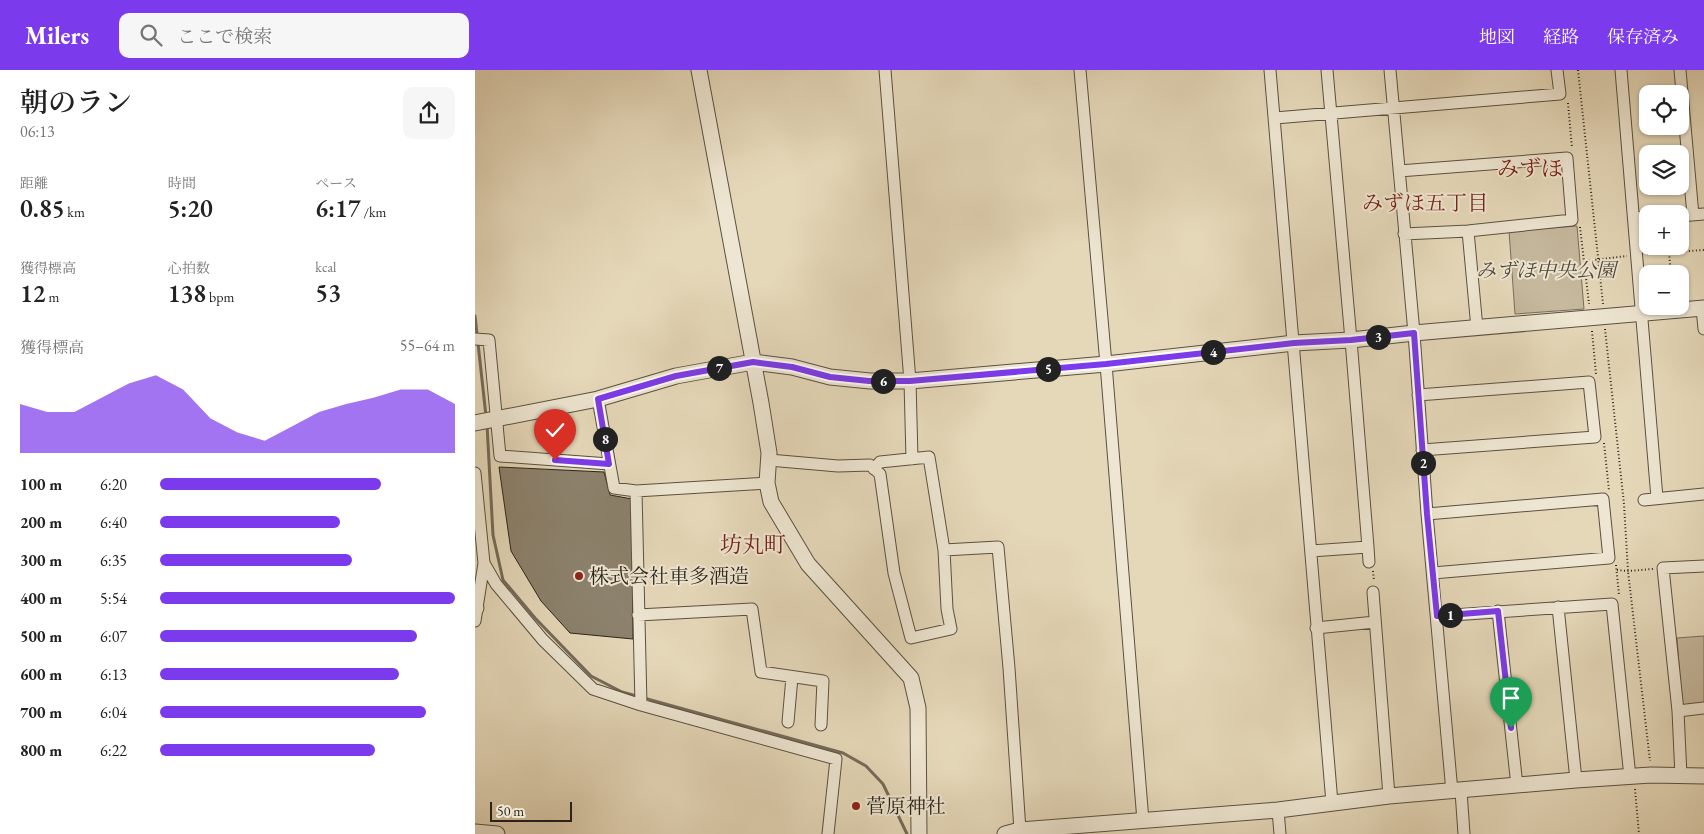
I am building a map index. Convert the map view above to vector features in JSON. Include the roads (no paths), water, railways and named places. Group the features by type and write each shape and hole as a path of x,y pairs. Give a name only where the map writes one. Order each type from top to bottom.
{"street":[{"path":"699,70 761,403 769,460 767,483 771,502 808,564 911,678 918,708 919,834"},
{"path":"885,70 910,381 912,458"},
{"path":"1081,70 1143,821"},
{"path":"1270,70 1332,803"},
{"path":"1327,70 1369,562"},
{"path":"1390,70 1414,333 1427,514 1457,791 1464,834"},
{"path":"1275,118 1560,94 1557,70"},
{"path":"1621,70 1639,290"},
{"path":"1680,70 1698,214"},
{"path":"1399,171 1567,158 1572,220 1468,231 1404,234"},
{"path":"1634,218 1639,218"},
{"path":"1468,231 1477,328"},
{"path":"1689,309 1703,308 1704,329"},
{"path":"485,422 598,399 676,376 753,362 792,367 830,377 869,381 910,381 1106,364 1294,343 1351,340 1639,313"},
{"path":"1641,315 1657,498"},
{"path":"479,339 489,340 485,422 500,456 609,464"},
{"path":"1418,395 1589,382 1595,437 1422,450"},
{"path":"598,399 614,488 636,492 767,483"},
{"path":"769,460 838,466 870,465 874,469 879,474 894,573 911,638 951,629 947,609 944,550 929,457 880,462 874,469"},
{"path":"475,473 484,563 475,613"},
{"path":"636,492 641,700"},
{"path":"1644,500 1704,494"},
{"path":"1427,514 1603,499 1609,558 1433,573"},
{"path":"944,550 999,547 1020,830"},
{"path":"1311,551 1368,547"},
{"path":"484,563 496,584 543,640 593,690 641,700 836,758 828,834"},
{"path":"1681,776 1678,711 1663,568 1704,566"},
{"path":"1373,592 1389,796"},
{"path":"1437,616 1612,604 1632,776"},
{"path":"1557,607 1576,780"},
{"path":"638,615 752,609 761,672 823,681 821,725"},
{"path":"1498,611 1517,786"},
{"path":"1317,628 1375,622"},
{"path":"788,722 792,677"},
{"path":"1678,711 1704,708"},
{"path":"1005,834 1020,830 1103,829 1143,821 1278,810 1389,796 1576,780 1651,775 1704,776"},
{"path":"1278,810 1280,834"},
{"path":"475,832 497,834"}],"waterway":[{"path":"475,316 486,416"},
{"path":"487,425 493,535 503,580 535,618 591,676 622,692 843,753 866,766 883,784 907,834"}],"place":[{"name":"株式会社車多酒造","path":"579,576"},
{"name":"菅原神社","path":"856,806"}],"district":[{"name":"みずほ","path":"1530,168"},
{"name":"みずほ五丁目","path":"1425,202"},
{"name":"坊丸町","path":"753,544"}],"park label":[{"name":"みずほ中央公園","path":"1546,270"}]}
